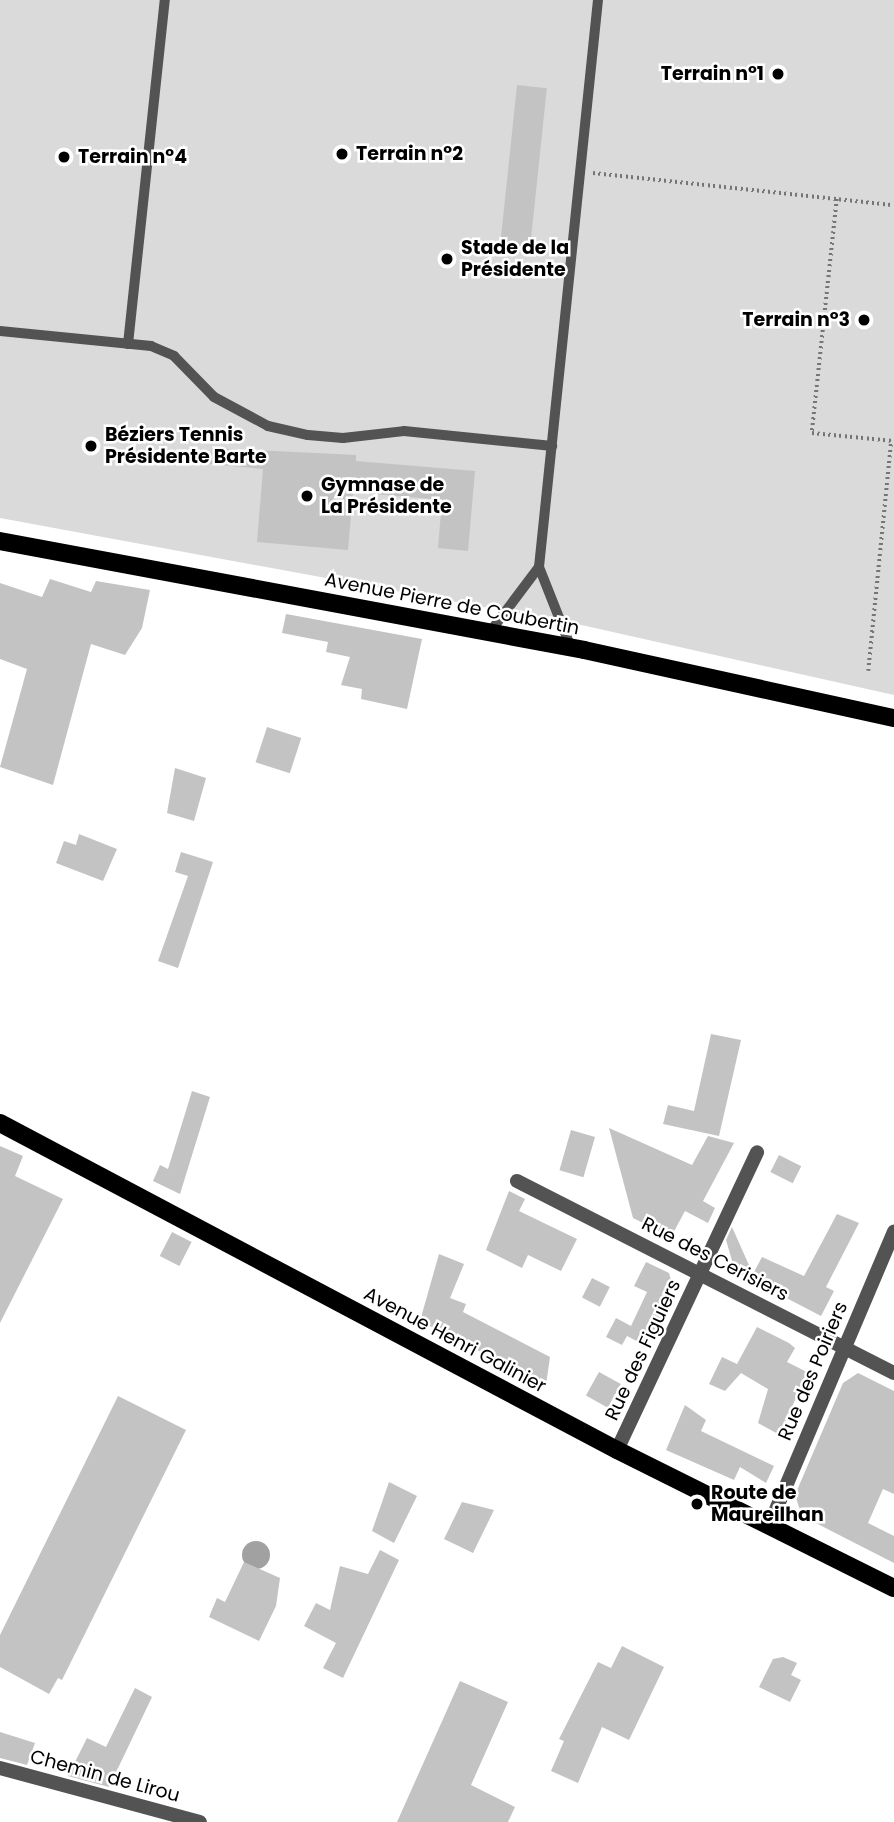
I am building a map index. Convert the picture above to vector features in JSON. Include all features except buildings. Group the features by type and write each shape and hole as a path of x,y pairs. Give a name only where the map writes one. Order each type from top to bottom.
{"main road":[{"name":"Avenue Pierre de Coubertin","path":"0,541 571,648 894,718"},
{"name":"Avenue Henri Galinier","path":"0,1123 617,1450 894,1588"}],"street":[{"name":"Rue des Figuiers","path":"617,1450 757,1152"},
{"name":"Rue des Cerisiers","path":"517,1181 701,1272 894,1373"},
{"name":"Rue des Poiriers","path":"769,1526 894,1231"},
{"name":"Chemin de Lirou","path":"0,1768 200,1822"}],"lane":[{"path":"128,344 165,0"},
{"path":"571,648 539,567 598,0"},
{"path":"0,331 128,344 174,356 214,397 268,426 343,438 404,431 552,446"},
{"path":"490,632 539,567"}],"path":[{"path":"580,172 894,205"},
{"path":"836,199 812,433 892,441 868,671"}],"shaded area":[{"name":"Stade de la Présidente","path":"0,0 894,0 894,695 586,626 0,518"},
{"path":"256,1541 266,1545 270,1555 266,1565 256,1569 246,1565 242,1555 246,1545"}],"place":[{"name":"Terrain n°1","path":"778,74"},
{"name":"Terrain n°2","path":"342,154"},
{"name":"Terrain n°4","path":"64,157"},
{"name":"Stade de la Présidente","path":"447,259"},
{"name":"Terrain n°3","path":"864,320"},
{"name":"Béziers Tennis Présidente Barte","path":"91,446"},
{"name":"Gymnase de La Présidente","path":"307,496"},
{"name":"Route de Maureilhan","path":"697,1504"}]}
